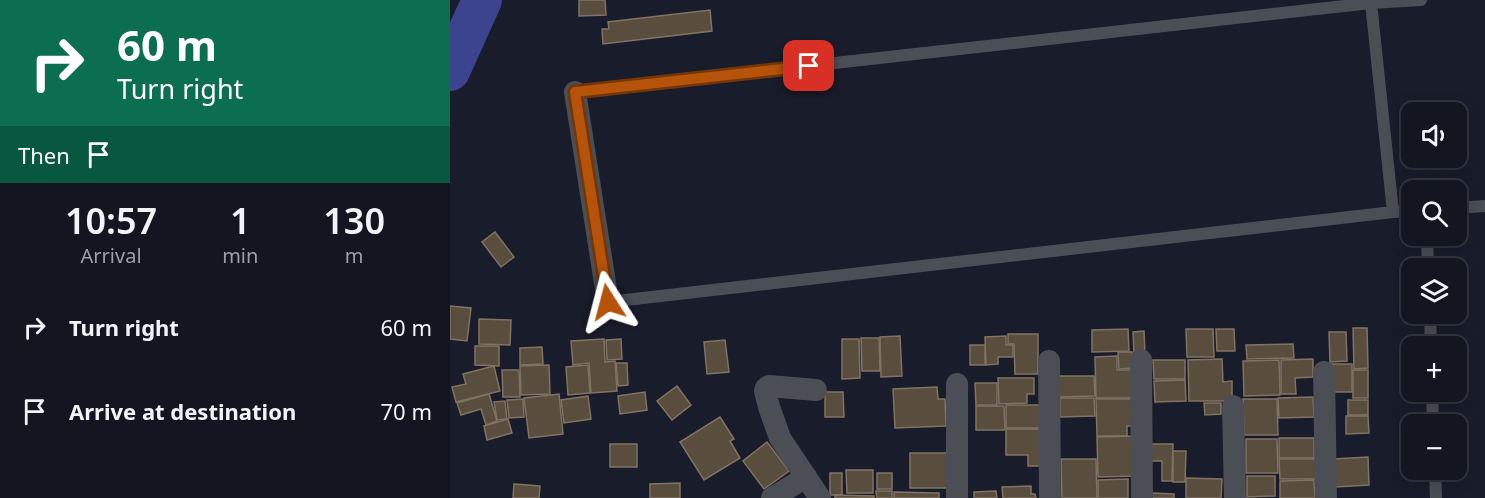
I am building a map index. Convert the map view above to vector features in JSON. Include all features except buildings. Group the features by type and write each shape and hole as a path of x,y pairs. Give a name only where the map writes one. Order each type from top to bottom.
{"street":[{"path":"575,92 608,302"},
{"path":"1141,360 1142,498"},
{"path":"1049,361 1050,498"},
{"path":"1324,372 1326,498"},
{"path":"957,384 957,498"},
{"path":"816,390 769,386 765,391 780,438 820,498"},
{"path":"1233,406 1235,498"},
{"path":"772,498 806,477"}],"lane":[{"path":"575,92 1371,3 1421,0"},
{"path":"1371,3 1393,212"},
{"path":"1467,207 1485,206"},
{"path":"608,302 1401,212"},
{"path":"1435,480 1436,498"}],"waterway":[{"path":"450,71 482,0"}],"route":[{"path":"608,302 575,92 809,66"}]}
